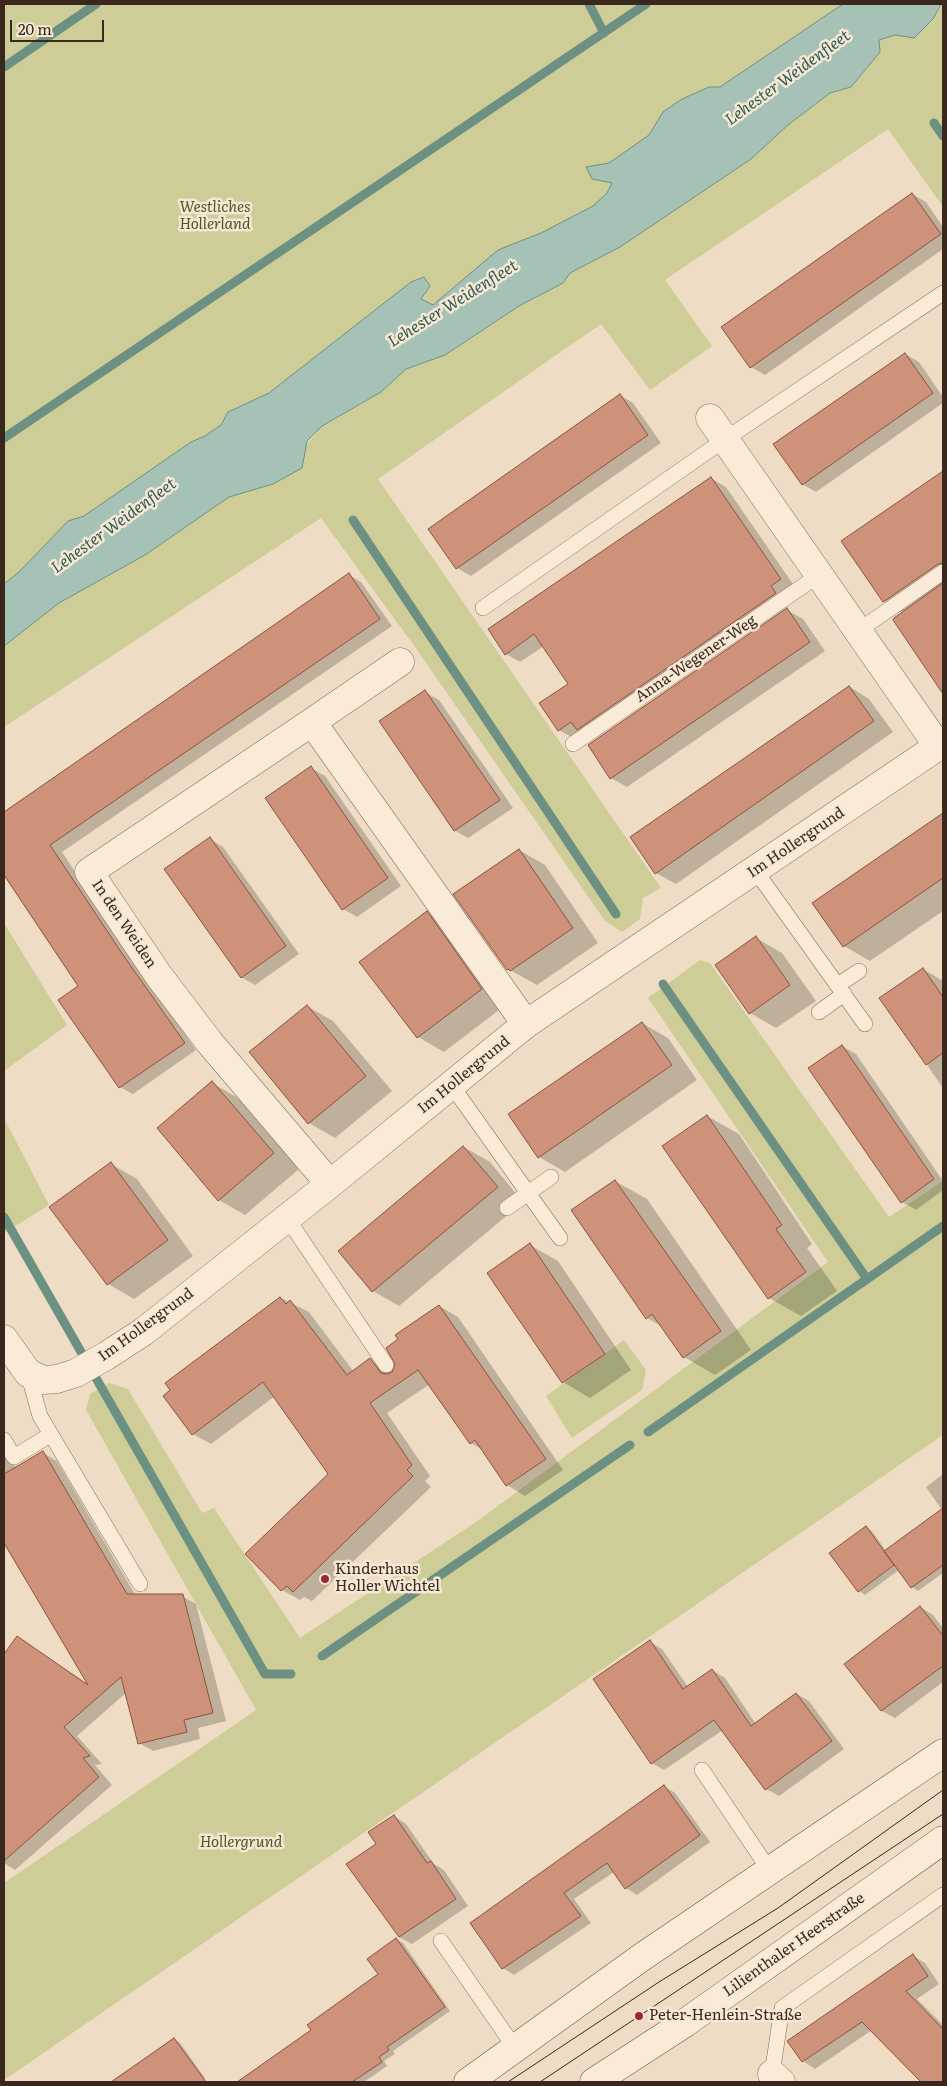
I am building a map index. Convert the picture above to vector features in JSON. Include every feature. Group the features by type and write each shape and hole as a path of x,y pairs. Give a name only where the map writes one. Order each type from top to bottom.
{"street":[{"path":"717,429 941,748"},
{"name":"In den Weiden","path":"330,1184 210,1043 159,976 89,872 400,662"},
{"path":"312,722 526,1024"},
{"name":"Im Hollergrund","path":"28,1373 43,1380 57,1380 76,1373 143,1332 452,1086 526,1024 941,748"},
{"path":"4,1339 28,1373"},
{"path":"468,2082 642,1957 943,1753"},
{"name":"Lilienthaler Heerstraße","path":"594,2082 694,2017 943,1840"}],"lane":[{"path":"483,608 717,429 943,292"},
{"path":"858,631 943,572"},
{"name":"Anna-Wegener-Weg","path":"573,744 819,575"},
{"path":"755,870 865,1024"},
{"path":"819,1012 859,971"},
{"path":"452,1086 560,1238"},
{"path":"507,1208 551,1177"},
{"path":"287,1218 386,1365"},
{"path":"28,1373 40,1416 50,1435 140,1584"},
{"path":"4,1440 14,1457 50,1435"},
{"path":"702,1770 770,1871"},
{"path":"777,2078 782,2008 943,1895"},
{"path":"441,1941 515,2048"}],"green space":[{"name":"Westliches Hollerland","path":"4,4 902,4 4,616"},
{"path":"941,4 943,4 943,207 888,129 665,280 712,346 650,390 601,324 378,479 661,888 643,898 640,919 622,932 605,921 415,647 321,518 4,727 4,646 59,603 145,555 229,497 273,484 322,426 381,392 406,369 445,355 519,306 563,283 570,273 611,251 751,159 788,125 830,93 851,87 880,52 878,40 895,35 914,38 933,20"},
{"path":"4,923 67,1025 4,1071"},
{"name":"Hollergrund","path":"700,960 710,963 889,1217 943,1181 943,1435 4,2080 4,1883 256,1710 86,1410 90,1394 109,1383 128,1389 202,1513 214,1508 300,1638 479,1520 828,1262 648,998"},
{"path":"4,1118 49,1205 4,1233"},
{"path":"624,1340 646,1370 642,1390 572,1438 546,1396"}],"water":[{"name":"Lehester Weidenfleet","path":"843,4 941,4 933,19 914,38 895,35 879,40 880,52 851,87 830,93 788,125 751,159 620,247 570,273 563,283 519,306 445,355 406,369 381,392 322,426 307,441 302,468 273,484 229,497 145,555 59,603 4,646 4,584 19,572 68,521 84,516 191,442 205,436 221,425 228,412 269,393 411,282 424,277 430,286 421,299 433,305 498,250 541,233 593,206 607,193 612,183 592,179 586,167 609,163 649,135 663,112 682,99 709,87 720,87"}],"building":[{"path":"912,193 941,234 750,368 721,327"},
{"path":"905,353 933,393 802,485 773,444"},
{"path":"620,394 648,435 456,569 428,529"},
{"path":"943,471 943,563 938,564 883,602 841,541"},
{"path":"711,477 781,579 771,586 776,593 577,730 571,722 558,731 539,703 568,684 534,634 505,655 488,629"},
{"path":"349,573 380,619 50,845 121,952 185,1043 119,1088 58,1000 78,986 4,875 4,812"},
{"path":"943,583 943,694 893,620"},
{"path":"787,608 810,642 610,779 588,745"},
{"path":"849,686 874,721 655,874 630,837"},
{"path":"425,690 500,800 454,831 379,721"},
{"path":"311,766 388,878 342,910 265,798"},
{"path":"943,813 943,878 843,947 812,903"},
{"path":"210,837 286,946 241,978 164,869"},
{"path":"519,849 573,928 510,971 507,970 453,894"},
{"path":"427,911 482,989 417,1038 359,962"},
{"path":"756,936 790,985 749,1014 715,965"},
{"path":"923,968 943,997 943,1053 926,1065 879,998"},
{"path":"307,1005 366,1076 308,1124 249,1052"},
{"path":"642,1022 672,1065 538,1158 508,1114"},
{"path":"842,1045 934,1179 901,1203 808,1068"},
{"path":"212,1081 274,1153 218,1201 157,1128"},
{"path":"707,1115 782,1225 776,1229 806,1272 768,1299 662,1146"},
{"path":"463,1146 498,1187 372,1292 338,1251"},
{"path":"111,1162 168,1240 107,1285 49,1207"},
{"path":"615,1180 721,1331 683,1358 652,1314 646,1319 571,1210"},
{"path":"530,1243 605,1354 562,1383 487,1273"},
{"path":"280,1297 286,1304 290,1300 347,1375 370,1358 381,1373 392,1372 395,1364 386,1348 398,1339 395,1335 439,1305 546,1459 506,1486 475,1440 470,1444 418,1370 370,1403 412,1465 407,1470 413,1476 293,1592 287,1586 281,1591 245,1554 328,1474 263,1382 192,1435 163,1396 170,1390 165,1383"},
{"path":"43,1451 127,1594 183,1594 213,1713 184,1720 187,1732 138,1744 121,1677 64,1727 90,1756 83,1758 99,1777 4,1861 4,1654 17,1636 88,1685 4,1543 4,1474"},
{"path":"943,1508 943,1565 911,1588 884,1551"},
{"path":"866,1526 894,1565 858,1592 829,1553"},
{"path":"920,1606 943,1636 943,1666 881,1711 844,1664"},
{"path":"650,1640 683,1689 712,1669 751,1726 796,1693 832,1741 765,1790 714,1720 651,1764 593,1679"},
{"path":"664,1785 700,1835 625,1889 607,1863 564,1893 581,1916 502,1969 470,1923"},
{"path":"394,1815 427,1863 431,1861 456,1899 399,1937 346,1864 376,1844 368,1832"},
{"path":"396,1938 445,2007 387,2047 389,2050 379,2057 382,2062 352,2082 237,2082 311,2030 307,2025 378,1974 367,1959"},
{"path":"913,1954 928,1976 906,1991 943,2029 943,2082 921,2082 862,2022 802,2062 787,2041"},
{"path":"174,2038 206,2082 111,2082 144,2059"}],"waterway":[{"path":"4,67 96,4"},
{"path":"589,4 604,33"},
{"path":"4,438 646,4"},
{"path":"934,123 943,136"},
{"path":"353,520 616,914"},
{"path":"663,984 867,1279"},
{"path":"4,1217 265,1674 291,1674"},
{"path":"648,1432 943,1226"},
{"path":"322,1656 630,1445"}],"tram line":[{"path":"508,2082 659,1982 778,1908 943,1790"},
{"path":"540,2082 943,1814"}],"place":[{"name":"Kinderhaus Holler Wichtel","path":"325,1579"},
{"name":"Peter-Henlein-Straße","path":"639,2016"}]}
